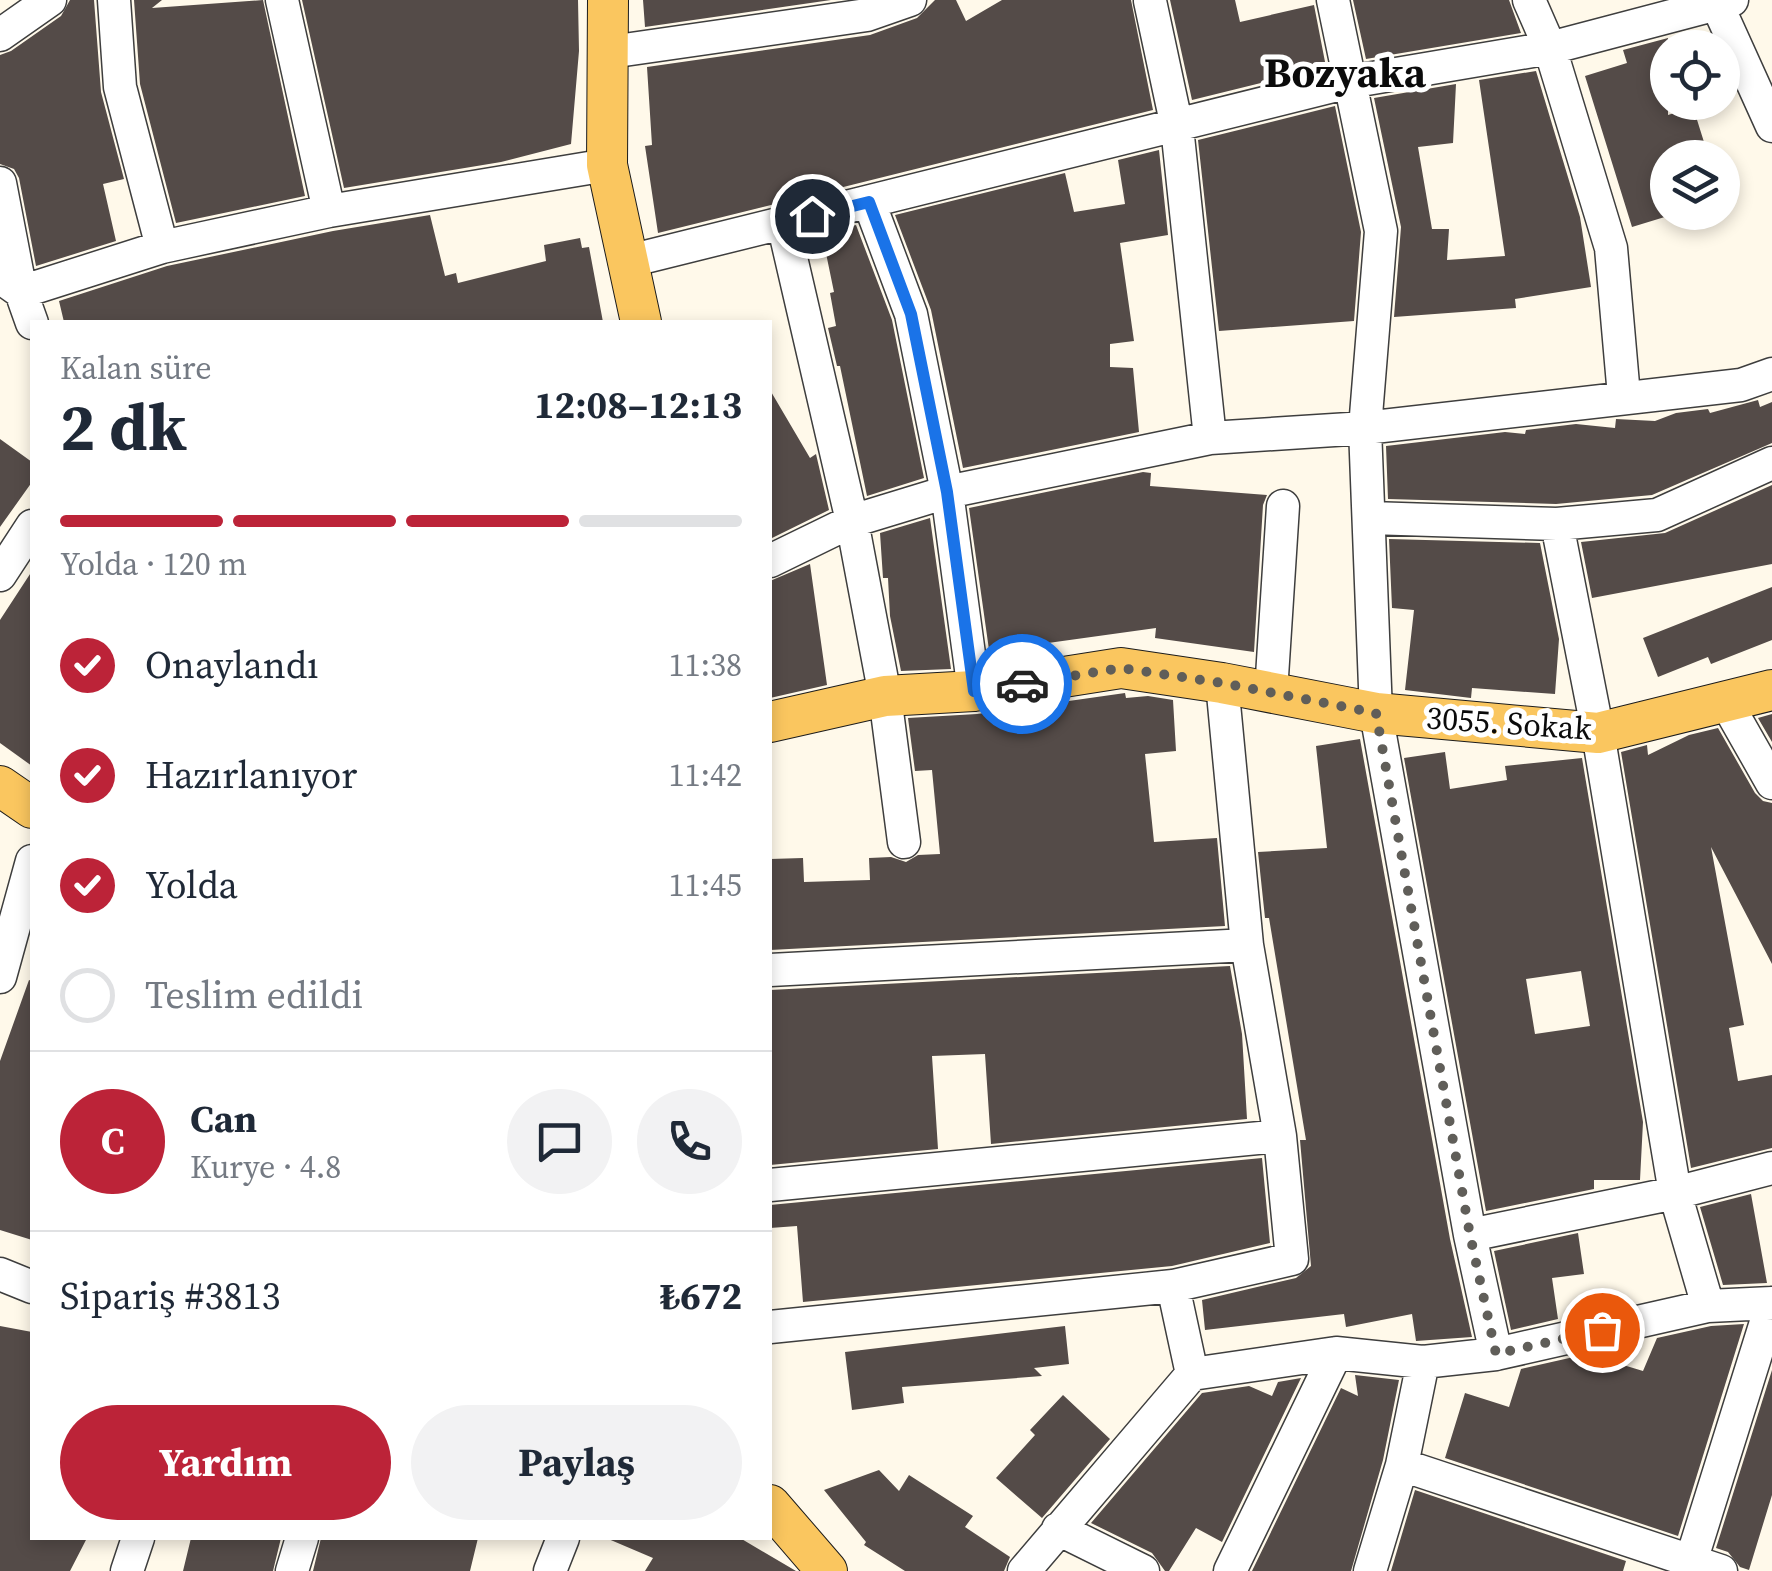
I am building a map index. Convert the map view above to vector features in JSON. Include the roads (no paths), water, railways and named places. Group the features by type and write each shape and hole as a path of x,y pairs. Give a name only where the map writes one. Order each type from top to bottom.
{"main road":[{"path":"608,0 607,165 640,320"},
{"name":"3055. Sokak","path":"772,722 884,696 974,691 1121,668 1376,713 1598,733 1772,690"},
{"path":"0,786 30,807"},
{"path":"772,1507 823,1570"}],"street":[{"path":"0,35 50,0"},
{"path":"114,0 120,87 162,247"},
{"path":"282,0 329,212"},
{"path":"610,52 910,0"},
{"path":"1334,0 1381,230 1365,428 1376,713 1470,1235 1496,1354"},
{"path":"1528,0 1550,48 1612,248 1624,396"},
{"path":"1150,1 1178,127 1210,438"},
{"path":"625,262 1349,82 1550,48 1722,2 1772,126"},
{"path":"11,284 329,212 607,165"},
{"path":"0,182 11,284 30,320"},
{"path":"869,202 911,314 947,492 974,691"},
{"path":"783,223 852,521 884,696 904,842"},
{"path":"772,560 852,521 947,492 1210,438 1365,428 1740,385 1772,374"},
{"path":"1370,518 1557,524 1657,515 1772,463"},
{"path":"1271,692 1284,506"},
{"path":"1557,524 1598,733 1675,1193 1708,1306"},
{"path":"0,577 30,529"},
{"path":"0,577 30,578"},
{"path":"772,1327 1173,1286 1292,1259 1280,1136 1247,945 1222,683"},
{"path":"1726,702 1772,783"},
{"path":"0,977 30,868"},
{"path":"772,970 1247,945"},
{"path":"772,1185 1280,1136"},
{"path":"1470,1235 1675,1193 1772,1168"},
{"path":"0,1274 30,1286"},
{"path":"1173,1286 1192,1374"},
{"path":"1024,1571 1192,1374 1336,1352 1423,1362 1496,1354 1708,1306 1772,1303 1701,1567 1402,1464"},
{"path":"1230,1571 1336,1352"},
{"path":"1370,1571 1402,1464 1423,1362"},
{"path":"1058,1529 1143,1571"},
{"path":"127,1571 137,1540"},
{"path":"292,1571 301,1540"},
{"path":"550,1571 562,1540"}],"district":[{"name":"Bozyaka","path":"1345,72"}]}
